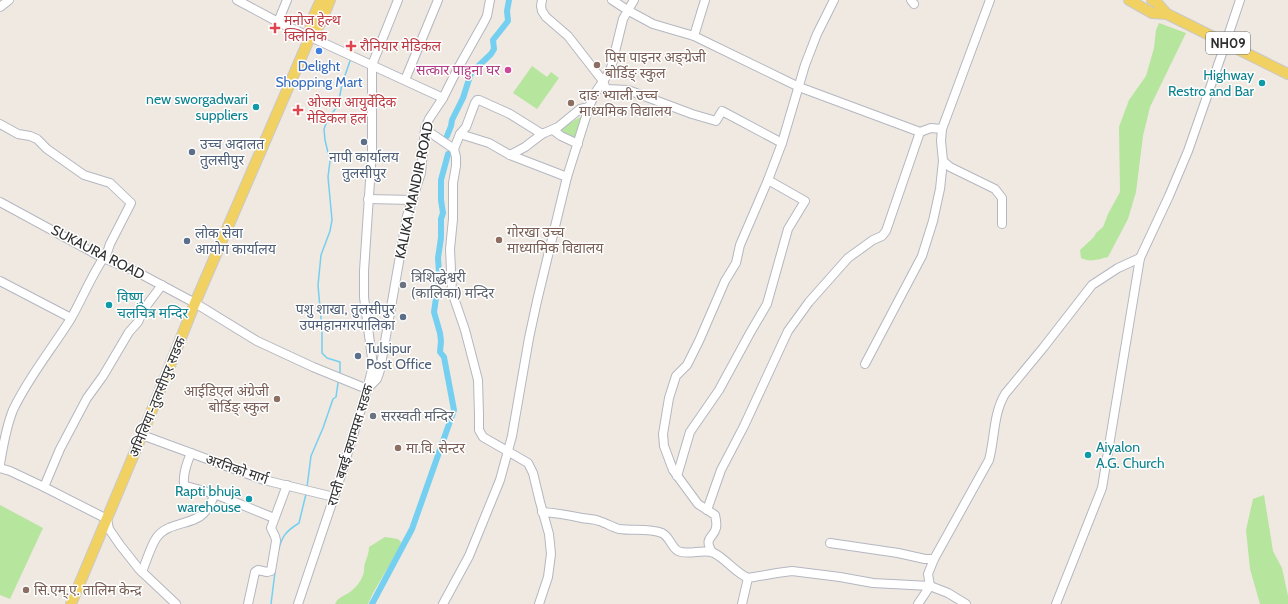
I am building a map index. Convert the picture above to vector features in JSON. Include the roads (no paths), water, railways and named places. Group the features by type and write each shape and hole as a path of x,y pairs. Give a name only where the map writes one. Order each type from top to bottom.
{"main road":[{"path":"310,37 311,22 320,0"},
{"path":"310,37 320,24 330,0"},
{"name":"NH09","path":"1129,0 1152,13 1167,14 1288,74"},
{"name":"NH09","path":"1152,0 1157,3 1167,14"},
{"name":"अमिलिया-तुलसीपुर सडक","path":"71,604 142,435 195,303 310,37"}],"street":[{"path":"0,7 9,0"},
{"path":"237,0 251,4 278,22 443,98"},
{"path":"278,22 287,0"},
{"path":"372,65 398,0"},
{"path":"405,80 438,0"},
{"name":"KALIKA MANDIR ROAD","path":"368,389 377,379 380,370 407,216 421,173 425,129 429,118 443,98 484,22 487,16 490,0"},
{"path":"542,0 542,11 546,17 568,36 603,81 606,89 628,90 692,114 716,121 722,111 782,143"},
{"path":"612,0 628,11 653,24 694,36 799,86 920,132 931,128 942,129"},
{"path":"443,604 469,556 500,480 508,451 529,338 567,177 589,107 595,93 606,77 610,68 623,19 634,0"},
{"path":"694,36 705,0"},
{"path":"712,552 709,546 710,537 716,530 717,521 715,515 698,504 677,476 673,470 664,446 663,434 669,398 676,376 687,365 699,342 725,282 736,263 740,245 782,143 805,65 816,34 834,0"},
{"path":"865,364 922,256 933,221 939,195 943,161 941,141 942,129 990,0"},
{"path":"1056,604 1102,488 1140,258 1188,151 1240,0"},
{"name":"राप्ती बबई क्याम्पस सडक","path":"298,604 368,389 372,366 364,297 364,271 372,151 372,65"},
{"path":"539,604 548,577 551,554 549,534 533,473 528,463 483,437 479,430 478,380 465,330 452,292 450,249 453,219 453,183 456,162 454,149 460,134 466,127 477,100 510,114 542,134"},
{"path":"510,155 525,147 542,134 553,130 580,109 589,107"},
{"path":"0,124 18,134 37,139 47,149 84,175 110,183 131,203 107,253 71,318 31,377 12,411 0,464"},
{"path":"425,129 454,149"},
{"path":"553,130 561,136 578,144"},
{"path":"707,510 721,470 744,426 788,331 809,302 848,258 873,240 882,236 886,231 920,132"},
{"path":"460,134 489,142 510,155 567,177"},
{"path":"943,161 950,167 995,189 1002,198 1002,224"},
{"path":"677,476 690,432 719,390 767,304 788,229 805,201 768,180"},
{"path":"368,199 413,200"},
{"name":"SUKAURA ROAD","path":"0,202 103,258 137,272 162,285 195,303 257,341 313,367 368,389"},
{"path":"918,604 930,586 928,574 934,559 989,460 992,451 997,413 1000,402 1005,394 1092,285 1118,268 1140,258"},
{"path":"0,280 71,318"},
{"path":"44,487 60,449 82,407 100,381 129,332 138,322 144,309 162,285"},
{"name":"अरनिको मार्ग","path":"142,435 264,480 334,497"},
{"path":"191,453 185,468 184,484 186,486 215,494 274,518"},
{"path":"0,468 10,471 44,487 107,519 109,529 120,545 142,572 176,604"},
{"path":"248,604 255,572 258,570 267,572 271,571 276,537 271,528 286,485"},
{"path":"142,572 158,537 175,525 203,514 210,506 215,494"},
{"path":"542,512 598,521 617,528 650,530 662,534 669,539 677,550 685,552 712,552 748,578 777,572 792,571 873,583 930,586 948,593 966,604"},
{"path":"830,543 898,553 925,559 934,559"},
{"path":"742,604 748,578"}],"waterway":[{"path":"447,136 452,120 463,98 471,73 491,54 494,49 493,40 508,21 507,11 509,0"},
{"path":"340,374 340,362 327,358 322,353 322,331 318,285 321,255 330,231 332,220 328,177 330,161 324,129 327,121 338,105 342,84 350,61"},
{"path":"372,604 412,529 454,410 444,357 440,352 440,333 434,312 439,272 438,258 441,238 441,219 443,213 441,200 441,180 448,154"},
{"path":"307,487 311,456 333,399 336,397 338,383"},
{"path":"278,552 285,535 290,529 299,523 306,494"},
{"path":"271,604 275,572"}],"place":[{"name":"मनोज हेल्थ क्लिनिक","path":"275,28"},
{"name":"रौनियार मेडिकल","path":"351,46"},
{"name":"Delight Shopping Mart","path":"319,51"},
{"name":"पिस पाइनर अङ्‍ग्रेजी बोर्डिङ् स्कुल","path":"597,65"},
{"name":"सत्कार पाहुना घर","path":"508,70"},
{"name":"Highway Restro and Bar","path":"1262,83"},
{"name":"दाङ भ्याली उच्च माध्यमिक विद्यालय","path":"571,103"},
{"name":"new sworgadwari suppliers","path":"256,107"},
{"name":"ओजस आयुर्वेदिक मेडिकल हल","path":"298,110"},
{"name":"नापी कार्यालय तुलसीपुर","path":"364,142"},
{"name":"उच्च अदालत तुलसीपुर","path":"192,152"},
{"name":"गोरखा उच्च माध्यामिक विद्यालय","path":"499,240"},
{"name":"लोक सेवा आयोग कार्यालय","path":"187,241"},
{"name":"त्रिशिद्धेश्वरी (कालिका) मन्दिर","path":"403,285"},
{"name":"विष्णु चलचित्र मन्दिर","path":"109,305"},
{"name":"पशु शाखा, तुलसीपुर उपमहानगरपालिका","path":"403,317"},
{"name":"Tulsipur Post Office","path":"358,356"},
{"name":"आईडिएल अंग्रेजी बोर्डिङ् स्कुल","path":"277,399"},
{"name":"सरस्वती मन्दिर","path":"373,416"},
{"name":"मा.वि. सेन्टर","path":"398,448"},
{"name":"Aiyalon A.G. Church","path":"1088,455"},
{"name":"Rapti bhuja warehouse","path":"249,499"},
{"name":"सि.एम्.ए. तालिम केन्द्र","path":"26,590"}]}
